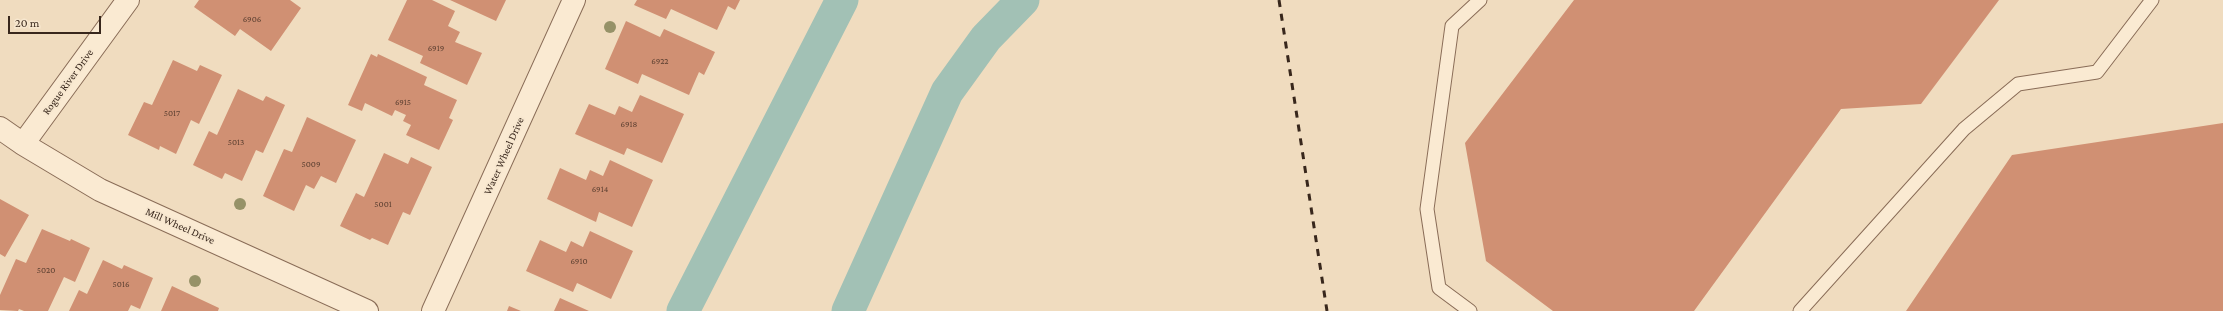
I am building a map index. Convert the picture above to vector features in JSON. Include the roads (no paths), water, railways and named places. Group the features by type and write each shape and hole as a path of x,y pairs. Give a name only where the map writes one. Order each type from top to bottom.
{"street":[{"name":"Rogue River Drive","path":"23,144 128,0"},
{"name":"Water Wheel Drive","path":"433,311 574,0"},
{"name":"Mill Wheel Drive","path":"0,128 23,144 100,190 367,311"}],"lane":[{"path":"1470,311 1439,288 1427,209 1452,26 1480,0"},
{"path":"1800,311 1964,129 2018,84 2097,72 2152,0"}],"waterway":[{"path":"683,311 842,0"},
{"path":"848,311 947,92 986,38 1023,0"}],"railway":[{"path":"1279,0 1327,311"}]}
